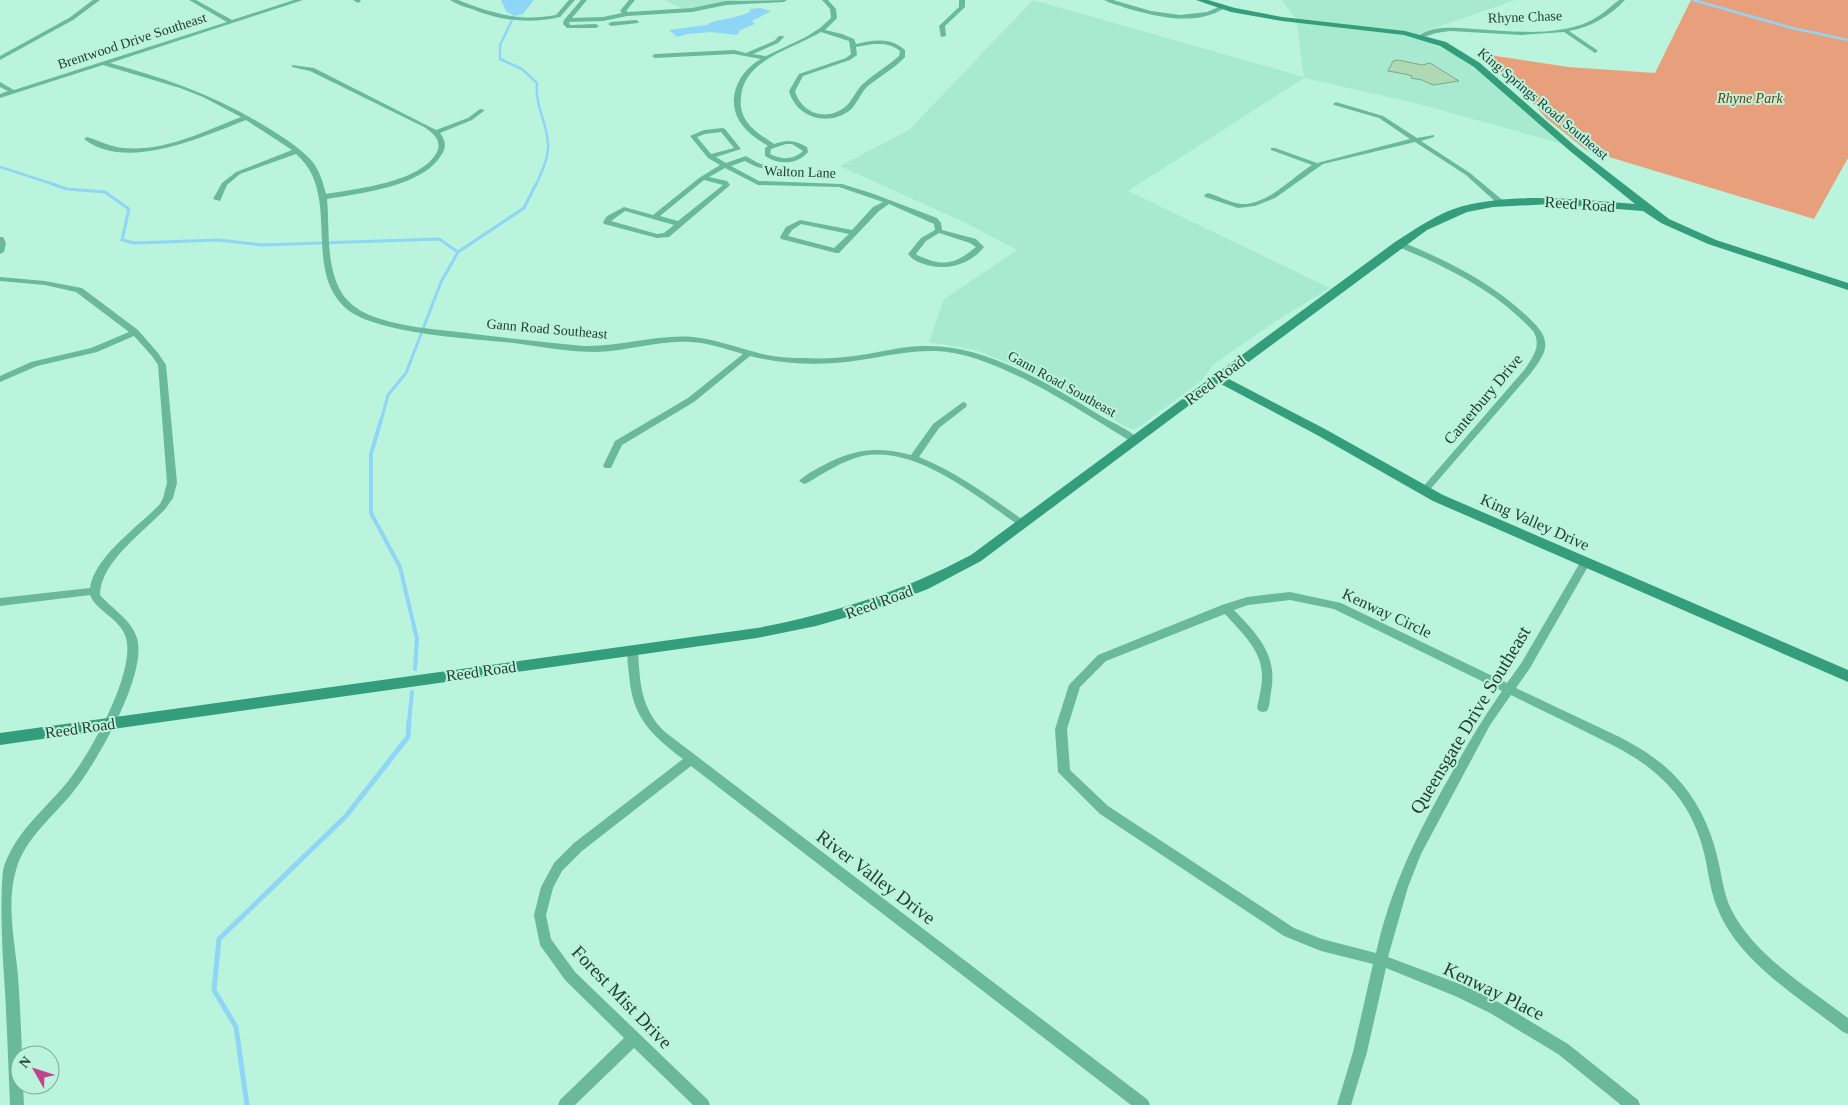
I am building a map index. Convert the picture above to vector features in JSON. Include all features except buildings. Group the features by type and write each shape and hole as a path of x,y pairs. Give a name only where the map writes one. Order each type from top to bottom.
{"street":[{"path":"0,58 71,19 97,0"},
{"path":"192,0 232,22"},
{"name":"Brentwood Drive Southeast","path":"0,96 300,0"},
{"path":"453,0 490,15 530,20 558,16 572,0"},
{"path":"584,0 567,20 566,25 573,27 636,22"},
{"path":"627,14 623,11 632,0"},
{"path":"567,20 603,19 627,14 678,12 726,3 784,0"},
{"path":"767,154 768,148 772,145 747,129 742,122 736,94 740,81 743,76 766,58 822,31 834,18 833,9 825,0"},
{"path":"943,36 942,26 962,7 962,0"},
{"path":"1107,0 1156,14 1180,18 1204,15 1223,7"},
{"name":"King Springs Road Southeast","path":"1200,0 1223,7 1282,19 1381,29 1421,36 1449,47 1477,65 1550,130 1646,208 1673,226 1702,239 1848,287"},
{"name":"Rhyne Chase","path":"1421,36 1437,30 1452,29 1519,33 1564,30 1596,19 1622,0"},
{"path":"1564,30 1595,51"},
{"path":"822,31 840,34 852,40 854,56 848,60 820,67 801,75 792,90 794,100 800,108 808,113 819,115 843,111 850,106 860,90 894,65 902,57 903,51 898,46 886,42 853,46"},
{"path":"745,55 780,40 780,37"},
{"path":"655,56 734,52 766,58"},
{"path":"745,55 748,59 760,62"},
{"name":"Gann Road Southeast","path":"102,63 193,90 245,118 297,151 313,168 323,197 326,241 332,277 337,291 348,305 367,316 411,327 447,333 597,349 690,339 750,354 783,359 830,361 919,348 955,350 1012,370 1135,440"},
{"path":"294,66 312,69 436,132 442,141 440,153 433,162 407,178 385,185 323,197"},
{"path":"0,84 13,92"},
{"path":"1336,104 1382,117 1468,174 1502,203"},
{"path":"436,132 470,119 482,110"},
{"path":"87,139 97,145 117,149 155,148 174,144 245,118"},
{"path":"710,157 738,149 725,131 704,132 694,136 710,157 746,177"},
{"path":"1208,195 1232,205 1247,206 1256,204 1274,195 1295,178 1317,165 1334,159 1432,136"},
{"name":"Walton Lane","path":"746,177 779,160 797,158 804,154 805,148 793,142 772,145"},
{"path":"1273,149 1317,165"},
{"path":"217,199 224,184 238,173 297,151"},
{"path":"655,217 703,178 725,166 734,165 767,154"},
{"path":"767,154 771,158 779,160"},
{"path":"750,159 756,165 765,167"},
{"name":"Walton Lane","path":"746,177 758,183 770,185 817,184 840,186 934,220 937,223 938,231"},
{"path":"680,224 624,209 607,222 662,237 680,224 727,185 725,182 703,178"},
{"name":"Reed Road","path":"0,739 792,627 852,612 908,593 976,558 1428,224 1449,214 1475,207 1502,203 1552,201 1646,208"},
{"path":"854,233 800,222 789,229 784,237 836,251 854,233 876,210 888,202"},
{"path":"938,231 973,241 980,247 958,264 950,267 939,266 914,257 912,254 914,250 931,233 938,231"},
{"path":"0,239 2,243 0,252"},
{"name":"Canterbury Drive","path":"1400,244 1452,266 1472,278 1516,309 1535,330 1541,340 1539,353 1528,371 1424,491"},
{"path":"0,279 45,283 80,290 135,332 141,340 155,351 162,365 172,483 168,498 163,506 106,564 95,582 93,591 99,602 127,628 132,637 134,648 128,678 108,724 77,778 35,825 18,849 10,869 6,887 5,910 12,991 17,1105"},
{"path":"0,379 34,364 94,350 135,332"},
{"path":"608,466 618,443 691,400 750,354"},
{"name":"King Valley Drive","path":"1218,378 1321,432 1424,491 1585,563 1848,676"},
{"path":"914,458 936,426 963,406"},
{"path":"804,481 838,462 873,452 914,458 937,468 1023,524"},
{"name":"Queensgate Drive Southeast","path":"1344,1105 1360,1052 1381,960 1402,887 1415,853 1486,722 1510,690 1585,563"},
{"path":"0,602 93,591"},
{"name":"Kenway Circle","path":"1321,945 1289,932 1144,837 1104,810 1064,772 1061,729 1075,685 1102,658 1246,601 1290,596 1337,606 1631,748 1654,762 1686,797 1709,848 1724,910 1741,937 1770,967 1848,1027"},
{"path":"1226,608 1249,633 1263,653 1268,675 1263,708"},
{"name":"River Valley Drive","path":"633,650 639,702 645,717 656,730 691,759 1143,1105"},
{"name":"Forest Mist Drive","path":"691,759 578,847 558,867 547,887 540,914 545,941 570,976 703,1105"},
{"name":"Kenway Place","path":"1321,945 1381,960 1410,973 1460,991 1495,1008 1563,1048 1633,1105"},
{"path":"565,1105 634,1038"}],"shaded area":[{"path":"665,0 738,0 723,4 683,9"},
{"path":"1033,0 1304,77 1296,19 1282,0 1515,0 1412,36 1451,53 1486,75 1566,145 1415,103 1304,78 1128,191 1330,288 1276,321 1214,364 1201,381 1141,426 1134,429 1126,427 1021,368 975,350 929,342 944,299 1017,250 968,224 840,166 909,130"}],"green space":[{"name":"Rhyne Park","path":"1691,0 1848,0 1848,158 1814,219 1586,150 1546,118 1528,97 1488,60 1476,53 1568,67 1655,73"}],"water":[{"path":"501,0 534,0 523,14 514,16 506,11"},
{"path":"760,8 771,11 752,21 755,24 740,30 737,35 711,32 677,37 669,30 706,25 711,22 746,14 751,11 749,9"}],"waterway":[{"path":"1693,0 1792,28 1848,40"},
{"path":"514,16 500,45 500,59 522,69 537,83 538,100 547,136 548,149 536,185"},
{"path":"0,167 56,185"},
{"path":"52,184 67,189 105,192 129,209 122,240 134,243 218,240 262,245 439,239 458,252"},
{"path":"458,252 524,208 536,184"},
{"path":"381,421 388,395 406,373 441,282 458,252"},
{"path":"381,420 371,454 371,513 400,567 417,639 415,669"},
{"path":"409,722 412,692"},
{"path":"247,1105 236,1027 214,990 219,939 346,816 408,737 409,721"}]}
